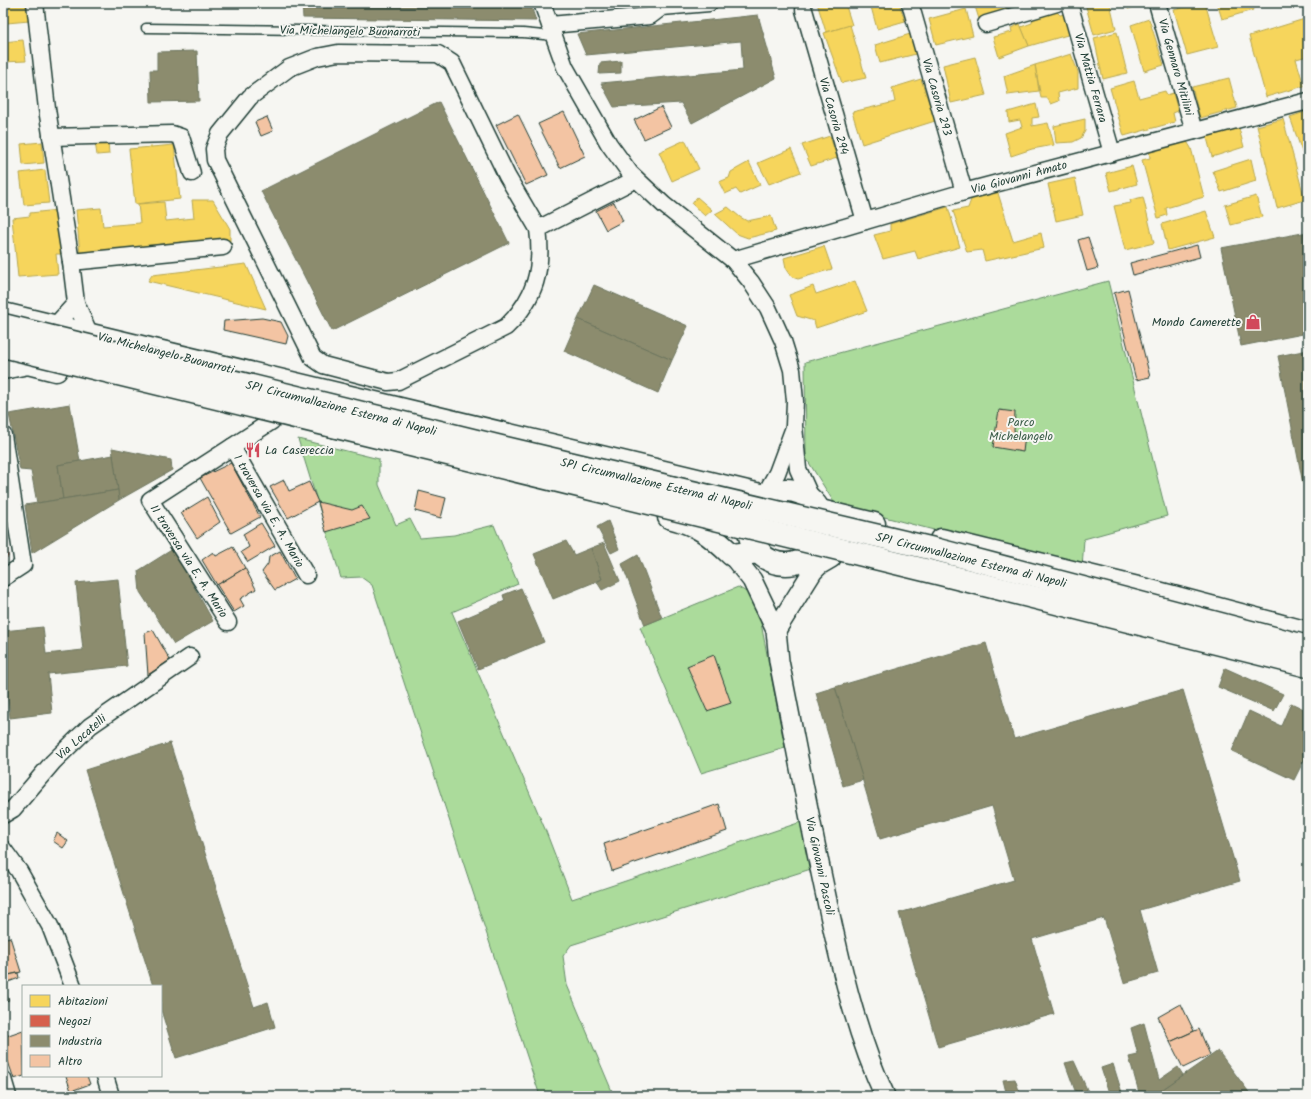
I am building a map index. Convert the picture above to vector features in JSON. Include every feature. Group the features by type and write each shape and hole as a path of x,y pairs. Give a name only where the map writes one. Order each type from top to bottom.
{"main road":[{"name":"Via Michelangelo Buonarroti","path":"3,314 764,496"},
{"name":"SP1 Circumvallazione Esterna di Napoli","path":"3,325 505,448 938,550 1308,647"},
{"name":"SP1 Circumvallazione Esterna di Napoli","path":"3,346 914,567 1308,666"},
{"path":"3,368 28,363 559,489 689,522 704,530 732,555 760,552"},
{"path":"1308,633 816,505 801,493 789,489 776,490 764,496 755,505 749,517 748,530 751,543 767,560 777,564 788,565 817,556 1274,666 1308,678"},
{"path":"816,505 823,521 823,531 817,556"}],"street":[{"path":"35,3 51,137 76,303 90,335"},
{"path":"542,3 565,67 609,144 630,173 664,205 733,260 751,282 768,308 783,341 792,370 795,401 794,426 798,468 816,505"},
{"name":"Via Michelangelo Buonarroti","path":"552,30 650,16 662,7 709,3"},
{"name":"Via Casoria 293","path":"910,3 964,192"},
{"path":"986,24 1057,3"},
{"name":"Via Mattia Ferrara","path":"1069,3 1112,153"},
{"name":"Via Gennaro Mitilini","path":"1157,3 1194,131"},
{"name":"Via Casoria 294","path":"804,10 865,221"},
{"path":"338,52 438,54 452,63 507,176 538,229 541,250 537,278 530,297 520,314 506,327 488,337 398,381 388,382 323,365 313,358 221,173 215,160 214,149 220,134 250,96 279,74 304,61 338,52"},
{"name":"Via Giovanni Amato","path":"733,260 964,192 1308,101"},
{"path":"51,137 172,134 181,137 192,173"},
{"path":"538,229 636,179"},
{"path":"71,262 223,247"},
{"path":"55,326 76,303"},
{"path":"232,447 272,421"},
{"path":"764,496 777,473 794,426"},
{"path":"3,435 23,565 3,578"},
{"name":"II traversa via E. A. Mario","path":"228,622 150,500 232,447"},
{"name":"I traversa via E. A. Mario","path":"232,447 306,575"},
{"path":"752,580 760,552"},
{"path":"732,555 752,580 776,630"},
{"path":"776,630 803,585 819,565 817,556"},
{"name":"Via Giovanni Pascoli","path":"776,630 779,661 834,934 856,1018 874,1074 885,1096"},
{"name":"Via Locatelli","path":"3,815 13,808 53,762 90,726 190,657"},
{"path":"3,849 19,871 50,926 73,985"},
{"path":"105,1077 111,1096"},
{"path":"3,1080 8,1096"}],"lane":[{"name":"Via Michelangelo Buonarroti","path":"146,28 523,32 552,30"}],"green space":[{"name":"Parco Michelangelo","path":"1108,281 1167,516 1084,539 1082,569 835,504 806,458 805,362"},
{"path":"298,439 379,459 379,485 396,525 410,519 420,538 454,535 494,525 518,584 452,612 545,829 572,899 804,821 814,868 571,945 563,956 567,985 614,1096 540,1096 372,585 361,577 341,578"},
{"path":"738,587 748,593 760,618 785,748 701,773 640,627"}],"building: Abitazioni":[{"path":"4,3 28,3 29,21 7,23"},
{"path":"817,3 845,3 852,25 826,32"},
{"path":"870,3 899,3 905,21 877,29"},
{"path":"974,3 1008,3 1009,11 979,19"},
{"path":"1085,3 1110,3 1116,29 1094,35"},
{"path":"1126,3 1147,3 1128,9"},
{"path":"1199,3 1205,3 1218,47 1187,55 1174,10"},
{"path":"1217,3 1251,3 1253,10 1222,19"},
{"path":"966,9 973,36 936,45 929,19"},
{"path":"1055,10 1060,15 1065,14 1071,34 1029,46 1021,27 1032,23 1033,16"},
{"path":"1308,18 1308,56 1296,59 1304,86 1266,97 1249,36"},
{"path":"1149,19 1164,65 1144,71 1131,25"},
{"path":"1020,24 1029,46 999,57 993,37 1012,32 1011,28"},
{"path":"850,25 866,78 842,83 824,33"},
{"path":"1117,32 1127,73 1103,79 1094,38"},
{"path":"910,34 916,54 880,63 875,45"},
{"path":"23,40 26,61 3,62 3,42"},
{"path":"1071,54 1078,72 1078,88 1058,93 1059,101 1051,104 1047,98 1041,98 1035,65"},
{"path":"975,57 986,95 951,103 943,65"},
{"path":"1035,65 1039,91 1008,95 1004,76"},
{"path":"1229,78 1237,108 1200,118 1192,87"},
{"path":"921,79 935,121 862,144 852,112 895,102 892,88"},
{"path":"1134,81 1139,98 1165,91 1167,95 1173,93 1178,111 1173,113 1175,122 1124,136 1110,88"},
{"path":"1036,104 1039,117 1032,118 1032,126 1048,123 1054,145 1032,149 1011,156 1005,133 1022,127 1020,120 1009,122 1008,112"},
{"path":"1308,111 1308,150 1302,152 1290,117"},
{"path":"1085,119 1085,131 1081,138 1073,142 1056,143 1054,126"},
{"path":"1283,119 1305,200 1277,208 1257,126"},
{"path":"1238,125 1244,147 1212,157 1206,134"},
{"path":"830,136 837,158 811,166 802,145"},
{"path":"685,140 699,169 672,181 659,152"},
{"path":"1186,140 1191,148 1204,197 1166,208 1167,215 1158,218 1142,160 1150,158 1149,150"},
{"path":"108,141 109,154 97,155 95,142"},
{"path":"42,142 44,163 23,165 21,144"},
{"path":"174,145 180,199 135,204 129,149"},
{"path":"791,149 801,172 769,184 758,163"},
{"path":"1308,150 1308,169 1302,152"},
{"path":"1251,159 1256,181 1221,192 1213,171"},
{"path":"749,162 760,185 740,194 736,189 725,194 719,182 729,178 731,172"},
{"path":"1132,166 1137,184 1111,191 1106,173"},
{"path":"45,170 49,203 24,205 20,173"},
{"path":"1075,178 1083,215 1056,221 1048,184"},
{"path":"997,190 1013,241 1041,233 1044,248 985,261 982,250 967,252 953,211 968,208 972,197"},
{"path":"1256,196 1262,217 1231,225 1225,205"},
{"path":"697,197 712,210 705,216 692,204"},
{"path":"1143,197 1154,243 1125,250 1114,206 1131,203 1130,200"},
{"path":"192,200 213,200 230,229 230,242 80,254 76,210 101,208 103,226 140,223 138,204 164,202 166,221 194,218"},
{"path":"728,207 747,221 771,216 776,231 748,238 737,234 715,214"},
{"path":"948,207 960,247 918,259 915,251 883,259 874,235 890,231 890,224"},
{"path":"58,210 62,254 56,254 58,274 18,277 12,218 30,216 30,213"},
{"path":"1206,211 1215,237 1168,250 1162,224"},
{"path":"824,246 832,269 798,279 792,277 786,268 784,258"},
{"path":"246,264 266,309 148,281 152,275"},
{"path":"855,281 867,311 816,328 814,321 797,316 789,295 813,286 816,294"}],"building: Negozi":[{"path":"3,517 8,557 3,557"}],"building: Industria":[{"path":"302,3 530,3 536,21 303,18"},
{"path":"758,15 776,78 692,123 681,103 614,107 601,83 743,70 741,41 586,55 577,34"},
{"path":"197,51 199,101 151,102 150,70 157,70 157,52"},
{"path":"621,61 621,73 599,74 600,63"},
{"path":"439,102 509,243 332,331 261,191"},
{"path":"1308,232 1308,333 1241,346 1221,248"},
{"path":"594,285 688,326 672,360 578,319"},
{"path":"578,319 672,360 658,393 564,351"},
{"path":"1308,350 1308,483 1303,484 1278,356"},
{"path":"70,404 80,461 58,465 63,499 37,503 31,471 20,470 9,414"},
{"path":"112,448 171,460 172,470 119,500"},
{"path":"113,455 118,490 63,499 58,465"},
{"path":"118,490 119,500 32,553 25,505"},
{"path":"608,521 619,549 611,553 597,527"},
{"path":"566,541 574,555 591,548 602,579 553,599 534,554"},
{"path":"604,543 620,581 602,590 597,582 602,579 591,548"},
{"path":"173,549 213,621 174,644 140,592 138,571"},
{"path":"638,555 662,618 645,625 622,564"},
{"path":"118,579 127,666 48,674 52,713 10,718 3,649 3,631 43,627 46,654 83,650 76,583"},
{"path":"521,588 544,642 478,669 458,621 505,601 503,595"},
{"path":"986,643 1014,739 1183,690 1240,881 1140,910 1158,973 1124,983 1104,918 1032,939 1054,1014 938,1047 899,913 1014,880 992,806 880,839 835,687"},
{"path":"1225,668 1283,694 1274,711 1218,687"},
{"path":"835,687 863,780 843,786 816,693"},
{"path":"1291,703 1308,711 1308,761 1304,760 1294,780 1232,751 1249,711 1281,726"},
{"path":"170,743 254,1007 268,1002 275,1027 176,1058 162,1013 162,985 153,985 85,770"},
{"path":"1144,1023 1159,1080 1178,1067 1183,1075 1153,1096 1140,1096 1129,1057 1138,1055 1131,1028"},
{"path":"1218,1051 1251,1095 1153,1096"},
{"path":"1074,1061 1090,1096 1077,1096 1065,1063"},
{"path":"1113,1064 1123,1096 1110,1096 1101,1068"},
{"path":"1015,1079 1021,1096 1007,1096 1003,1080"}],"building: Altro":[{"path":"661,107 671,127 644,139 634,120"},
{"path":"564,112 585,156 560,168 538,124"},
{"path":"518,114 548,175 526,185 496,125"},
{"path":"267,117 273,131 261,136 255,122"},
{"path":"614,202 623,221 606,230 596,211"},
{"path":"1088,237 1098,268 1087,271 1078,240"},
{"path":"1197,245 1200,257 1133,275 1130,263"},
{"path":"1128,289 1150,377 1136,380 1114,293"},
{"path":"262,318 281,322 288,336 286,344 223,330 224,321"},
{"path":"999,410 1015,412 1014,431 1025,435 1023,452 993,447"},
{"path":"231,463 260,517 231,533 200,478"},
{"path":"284,480 289,491 309,482 318,502 288,518 270,487"},
{"path":"419,491 446,498 441,518 415,511"},
{"path":"207,497 220,522 197,538 181,513"},
{"path":"318,502 352,510 362,506 370,519 326,532"},
{"path":"261,523 275,546 248,562 241,552 249,547 243,534"},
{"path":"233,547 245,568 217,585 202,560 213,552 216,556"},
{"path":"280,551 295,579 275,590 262,572 268,564 269,557"},
{"path":"245,568 256,589 240,599 244,606 234,612 217,585"},
{"path":"153,630 170,660 148,675 145,633"},
{"path":"714,655 731,703 707,711 687,666"},
{"path":"719,804 727,831 612,871 604,844"},
{"path":"57,833 68,841 63,848 53,841"},
{"path":"10,937 21,972 4,976 3,939"},
{"path":"3,972 4,976 18,973 19,978 3,984"},
{"path":"3,988 9,1001 3,1003"},
{"path":"1181,1004 1194,1031 1170,1042 1158,1017"},
{"path":"1199,1029 1210,1055 1183,1068 1170,1042"},
{"path":"22,1030 22,1077 14,1079 3,1047 3,1037"},
{"path":"66,1077 87,1077 90,1084 71,1091"}],"place":[{"name":"Mondo Camerette","path":"1253,322"},
{"name":"La Casereccia","path":"253,450"}]}
